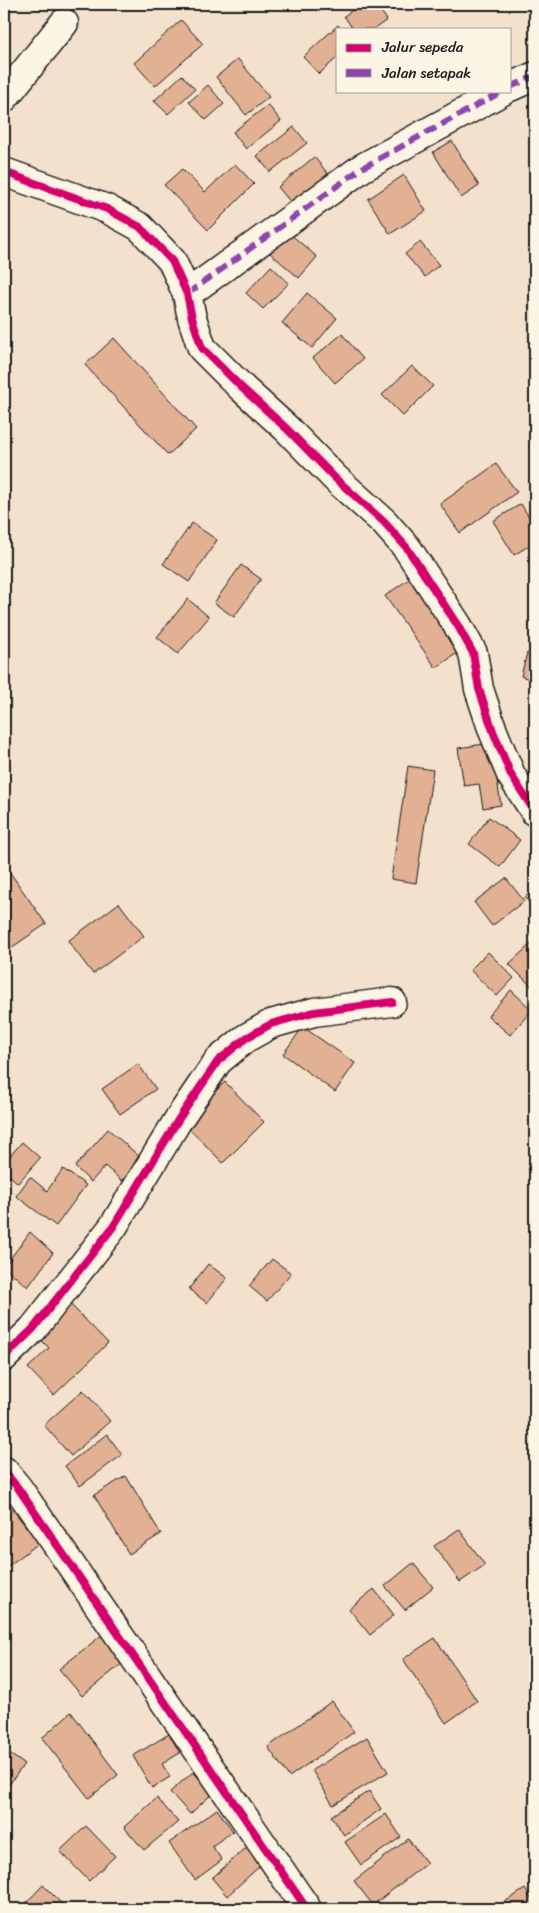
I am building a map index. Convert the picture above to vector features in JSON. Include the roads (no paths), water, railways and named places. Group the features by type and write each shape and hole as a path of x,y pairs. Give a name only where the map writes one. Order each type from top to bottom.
{"street":[{"path":"4,98 64,23"},
{"path":"512,86 535,76"},
{"path":"187,294 362,168 500,92"},
{"path":"4,172 107,209 140,227 172,261 187,294 192,318 202,348 286,428 336,479 384,522 407,548 473,653 479,690 493,731 512,775 535,812"},
{"path":"4,1357 33,1329 113,1228 178,1120 218,1061 246,1038 271,1024 314,1012 392,1002"},
{"path":"4,1471 29,1504 307,1909"}]}
